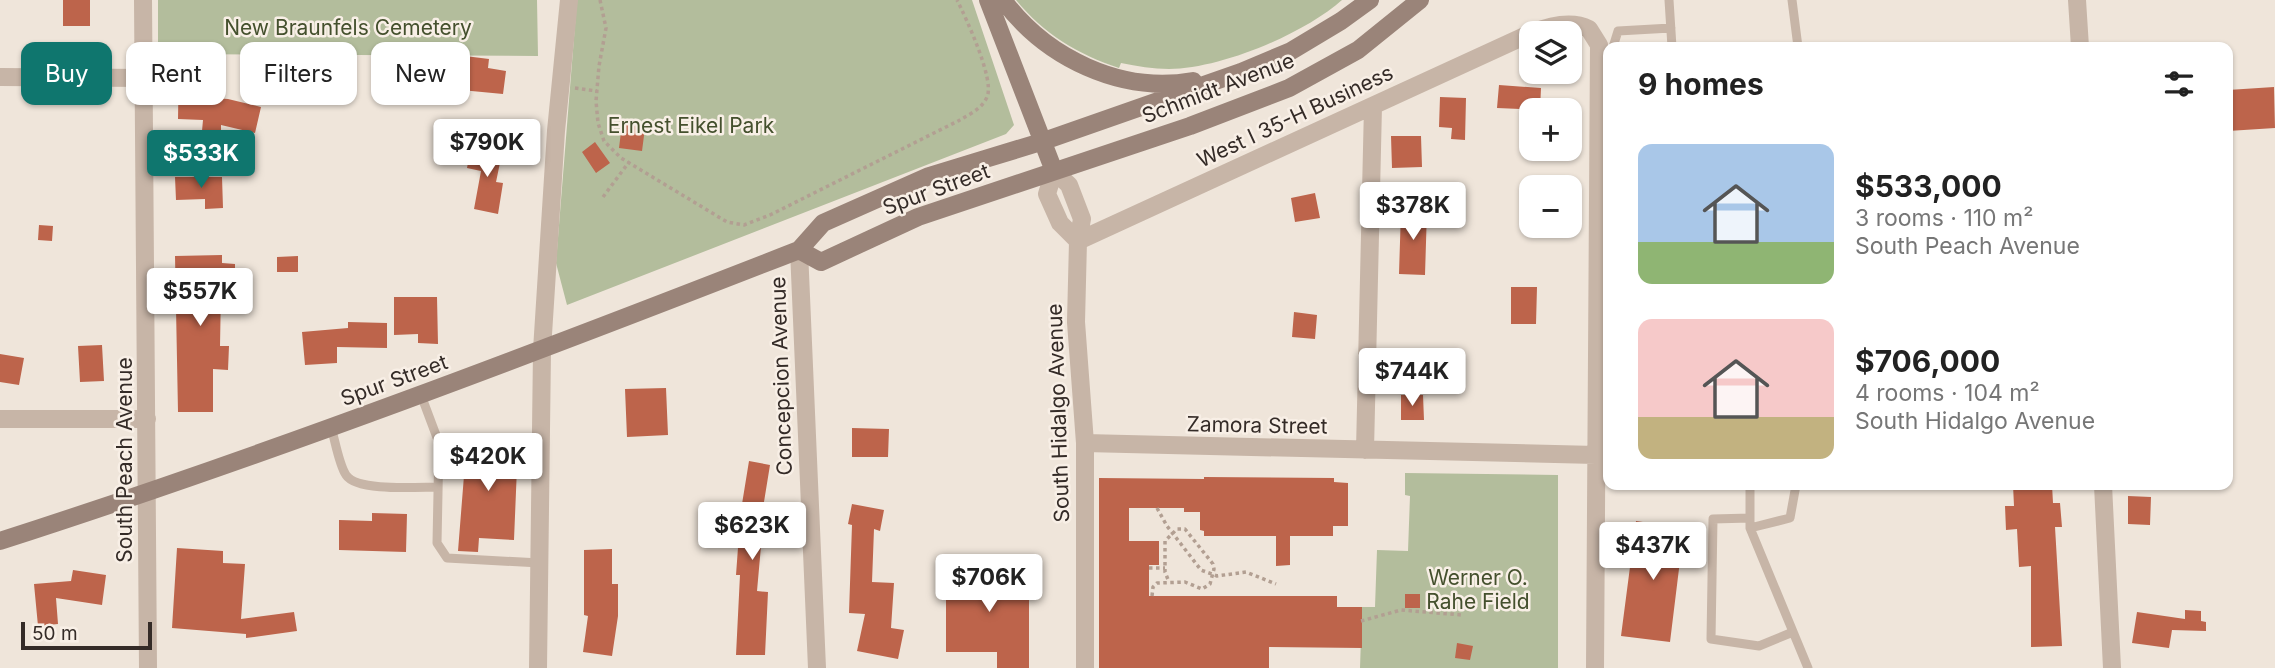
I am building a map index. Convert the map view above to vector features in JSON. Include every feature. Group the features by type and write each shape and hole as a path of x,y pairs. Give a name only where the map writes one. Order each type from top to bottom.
{"main road":[{"name":"South Hidalgo Avenue","path":"988,0 1054,171"},
{"path":"1003,0 1047,43 1067,57 1106,74 1140,83 1162,85 1241,72"},
{"name":"Schmidt Avenue","path":"1054,171 1190,126 1289,88 1358,50 1420,0"},
{"name":"Schmidt Avenue","path":"1041,142 1241,72 1291,51 1364,3"},
{"name":"Spur Street","path":"0,541 147,493 542,350 799,250 823,223 929,176 1041,142"},
{"name":"Spur Street","path":"799,250 821,262 918,217 1054,171"}],"street":[{"name":"South Peach Avenue","path":"143,0 144,42"},
{"path":"538,668 542,350 556,131 569,0"},
{"path":"2077,0 2080,42"},
{"name":"West I 35-H Business","path":"1582,27 1589,29 1603,46"},
{"name":"West I 35-H Business","path":"1078,241 1519,39"},
{"path":"0,76 126,78"},
{"name":"South Peach Avenue","path":"145,105 148,668"},
{"path":"1365,450 1373,106"},
{"path":"1595,668 1602,455 1603,153"},
{"name":"South Hidalgo Avenue","path":"1054,171 1069,185 1082,219 1078,241 1076,321 1085,443 1085,668"},
{"name":"Concepcion Avenue","path":"799,250 817,668"},
{"path":"0,419 147,419"},
{"name":"Zamora Street","path":"1085,443 1602,455"},
{"path":"2103,490 2112,668"}],"lane":[{"path":"1669,0 1672,42"},
{"path":"1792,0 1797,42"},
{"path":"1612,42 1618,31 1671,29"},
{"path":"421,395 439,443 437,543 447,558 540,563"},
{"path":"331,427 346,475 353,482 366,485 438,487"},
{"path":"1750,490 1750,523 1808,668"},
{"path":"1793,632 1759,646 1711,639 1713,519 1750,523 1790,517 1795,490"}],"path":[{"path":"600,0 606,28 597,91 598,123 604,141 629,162 727,222 744,225 770,215 958,121 981,106 988,96 989,83 957,0"},
{"path":"603,197 629,162"},
{"path":"1157,508 1199,568 1221,576 1246,572 1276,584"},
{"path":"1153,596 1156,584 1189,583 1204,589 1210,584 1213,564 1189,532 1180,528 1165,541 1165,568 1169,582"},
{"path":"1149,568 1165,568"},
{"path":"1362,621 1401,610 1462,615"}],"green space":[{"name":"New Braunfels Cemetery","path":"158,0 537,0 538,56 470,56 470,42 371,42 371,55 357,55 357,42 240,42 240,54 226,54 226,42 158,42"},
{"name":"Ernest Eikel Park","path":"577,0 972,0 1014,125 1006,134 567,305 556,263"},
{"path":"1016,0 1342,0 1306,25 1260,47 1212,63 1169,69 1121,63 1119,68 1089,56 1050,33"},
{"name":"Werner O. Rahe Field","path":"1405,473 1558,475 1558,668 1360,668 1362,607 1375,607 1377,550 1408,551 1410,496 1405,495"}],"building":[{"path":"63,0 90,0 90,26 63,26"},
{"path":"470,57 489,59 488,68 506,71 503,94 470,91"},
{"path":"1499,85 1541,88 1541,98 1519,98 1519,109 1497,108"},
{"path":"2274,87 2275,128 2233,131 2233,90"},
{"path":"1440,97 1466,98 1465,140 1451,139 1452,128 1439,127"},
{"path":"226,99 240,102 240,105 261,107 255,133 221,125 221,131 202,131 203,120 178,119 178,105 226,105"},
{"path":"622,124 645,128 642,151 619,148"},
{"path":"1391,136 1421,136 1422,167 1392,168"},
{"path":"595,142 610,163 596,173 582,152"},
{"path":"471,147 502,153 496,182 503,183 498,214 474,209 481,171 467,168"},
{"path":"175,177 222,177 223,208 205,209 205,199 176,200"},
{"path":"1315,193 1320,218 1295,222 1291,198"},
{"path":"1401,210 1427,210 1425,275 1399,274"},
{"path":"39,225 53,226 52,241 38,240"},
{"path":"222,255 222,263 235,264 235,289 221,290 220,346 229,346 228,370 213,369 213,412 178,412 175,256"},
{"path":"298,256 298,272 277,272 277,257"},
{"path":"1511,287 1537,287 1536,324 1511,324"},
{"path":"394,297 437,297 438,344 418,343 418,334 394,335"},
{"path":"1294,312 1317,315 1315,339 1292,337"},
{"path":"348,322 387,323 387,348 337,347 337,363 305,365 302,332 348,328"},
{"path":"102,345 104,381 80,382 78,346"},
{"path":"0,354 24,358 19,385 0,382"},
{"path":"666,388 668,435 627,437 625,389"},
{"path":"1401,395 1423,395 1424,420 1401,420"},
{"path":"852,428 889,429 888,457 852,457"},
{"path":"467,438 518,443 514,540 479,538 478,552 458,551"},
{"path":"749,461 770,465 763,508 769,508 768,535 762,535 757,591 768,592 765,655 736,655 740,575 736,575 739,534 735,534 736,504 742,504"},
{"path":"1099,478 1334,478 1334,482 1348,483 1348,526 1333,526 1333,536 1290,536 1290,565 1276,566 1276,536 1204,536 1204,531 1200,530 1200,512 1184,512 1184,508 1129,508 1129,541 1159,541 1159,565 1149,565 1149,596 1337,596 1337,607 1362,607 1362,648 1269,647 1269,668 1099,668"},
{"path":"2013,490 2052,490 2053,503 2060,503 2062,527 2055,527 2062,646 2031,647 2031,566 2019,567 2017,529 2006,530 2005,506 2014,506"},
{"path":"2128,496 2151,497 2150,525 2128,524"},
{"path":"852,504 884,510 880,531 874,529 872,582 894,583 891,628 904,630 898,659 857,651 865,614 849,613 852,525 848,524"},
{"path":"372,513 407,514 406,552 339,550 339,520 372,521"},
{"path":"1636,521 1684,528 1670,642 1621,636"},
{"path":"177,548 223,551 223,563 245,564 241,619 294,612 297,631 246,638 246,634 172,628"},
{"path":"612,549 612,584 618,584 618,616 612,656 583,652 588,616 584,615 584,550"},
{"path":"73,570 106,575 102,605 56,598 58,624 38,626 34,584 71,581"},
{"path":"946,570 1029,570 1029,668 997,668 997,652 946,652"},
{"path":"1405,594 1420,594 1420,608 1405,608"},
{"path":"2185,610 2201,611 2201,621 2206,622 2206,631 2172,630 2169,648 2132,643 2137,612 2185,619"},
{"path":"1457,643 1473,646 1470,660 1455,658"}]}
